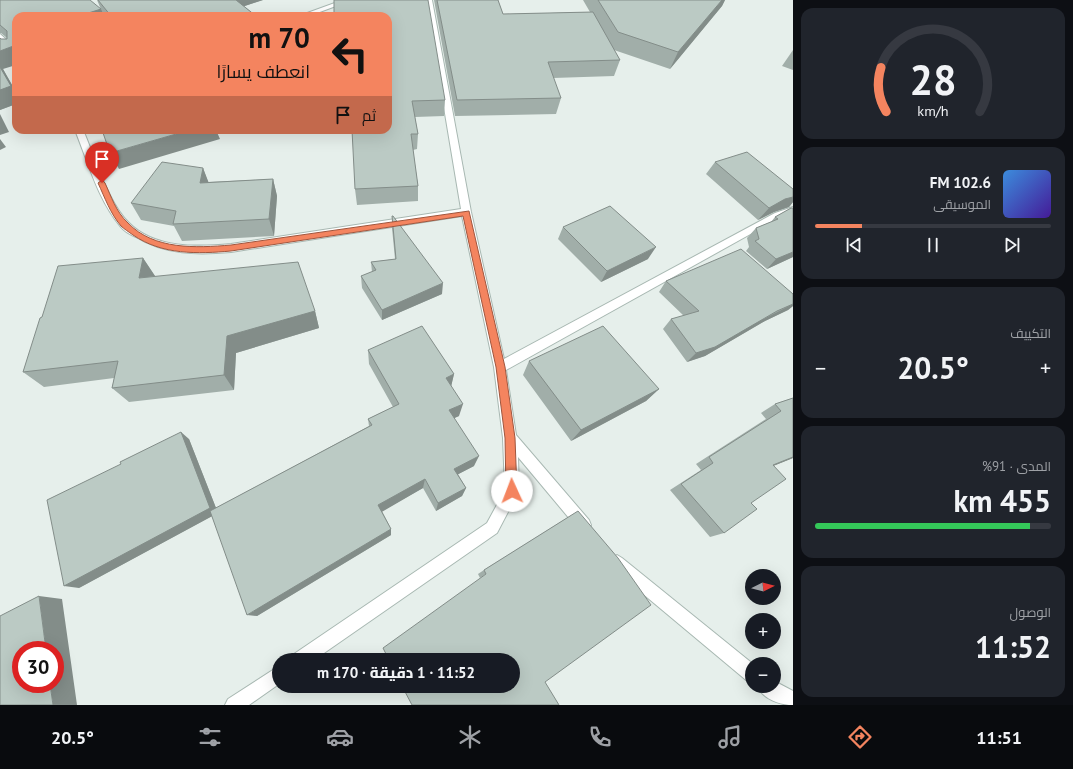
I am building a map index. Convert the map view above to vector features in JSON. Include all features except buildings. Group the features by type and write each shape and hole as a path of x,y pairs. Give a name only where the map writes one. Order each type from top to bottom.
{"street":[{"path":"314,12 349,0"},
{"path":"310,653 492,528 512,491 510,438 500,367 466,212 429,0"},
{"path":"0,36 12,48"},
{"path":"81,134 113,209 125,225 144,239 169,247 199,250 231,248 466,212"},
{"path":"500,367 778,215 793,210"},
{"path":"510,438 594,538"},
{"path":"609,555 614,561 745,668"},
{"path":"234,705 272,679"},
{"path":"776,693 793,700"}],"route":[{"path":"102,183 113,209 125,225 144,239 169,247 199,250 231,248 466,212 500,367 510,438 512,491"}]}
